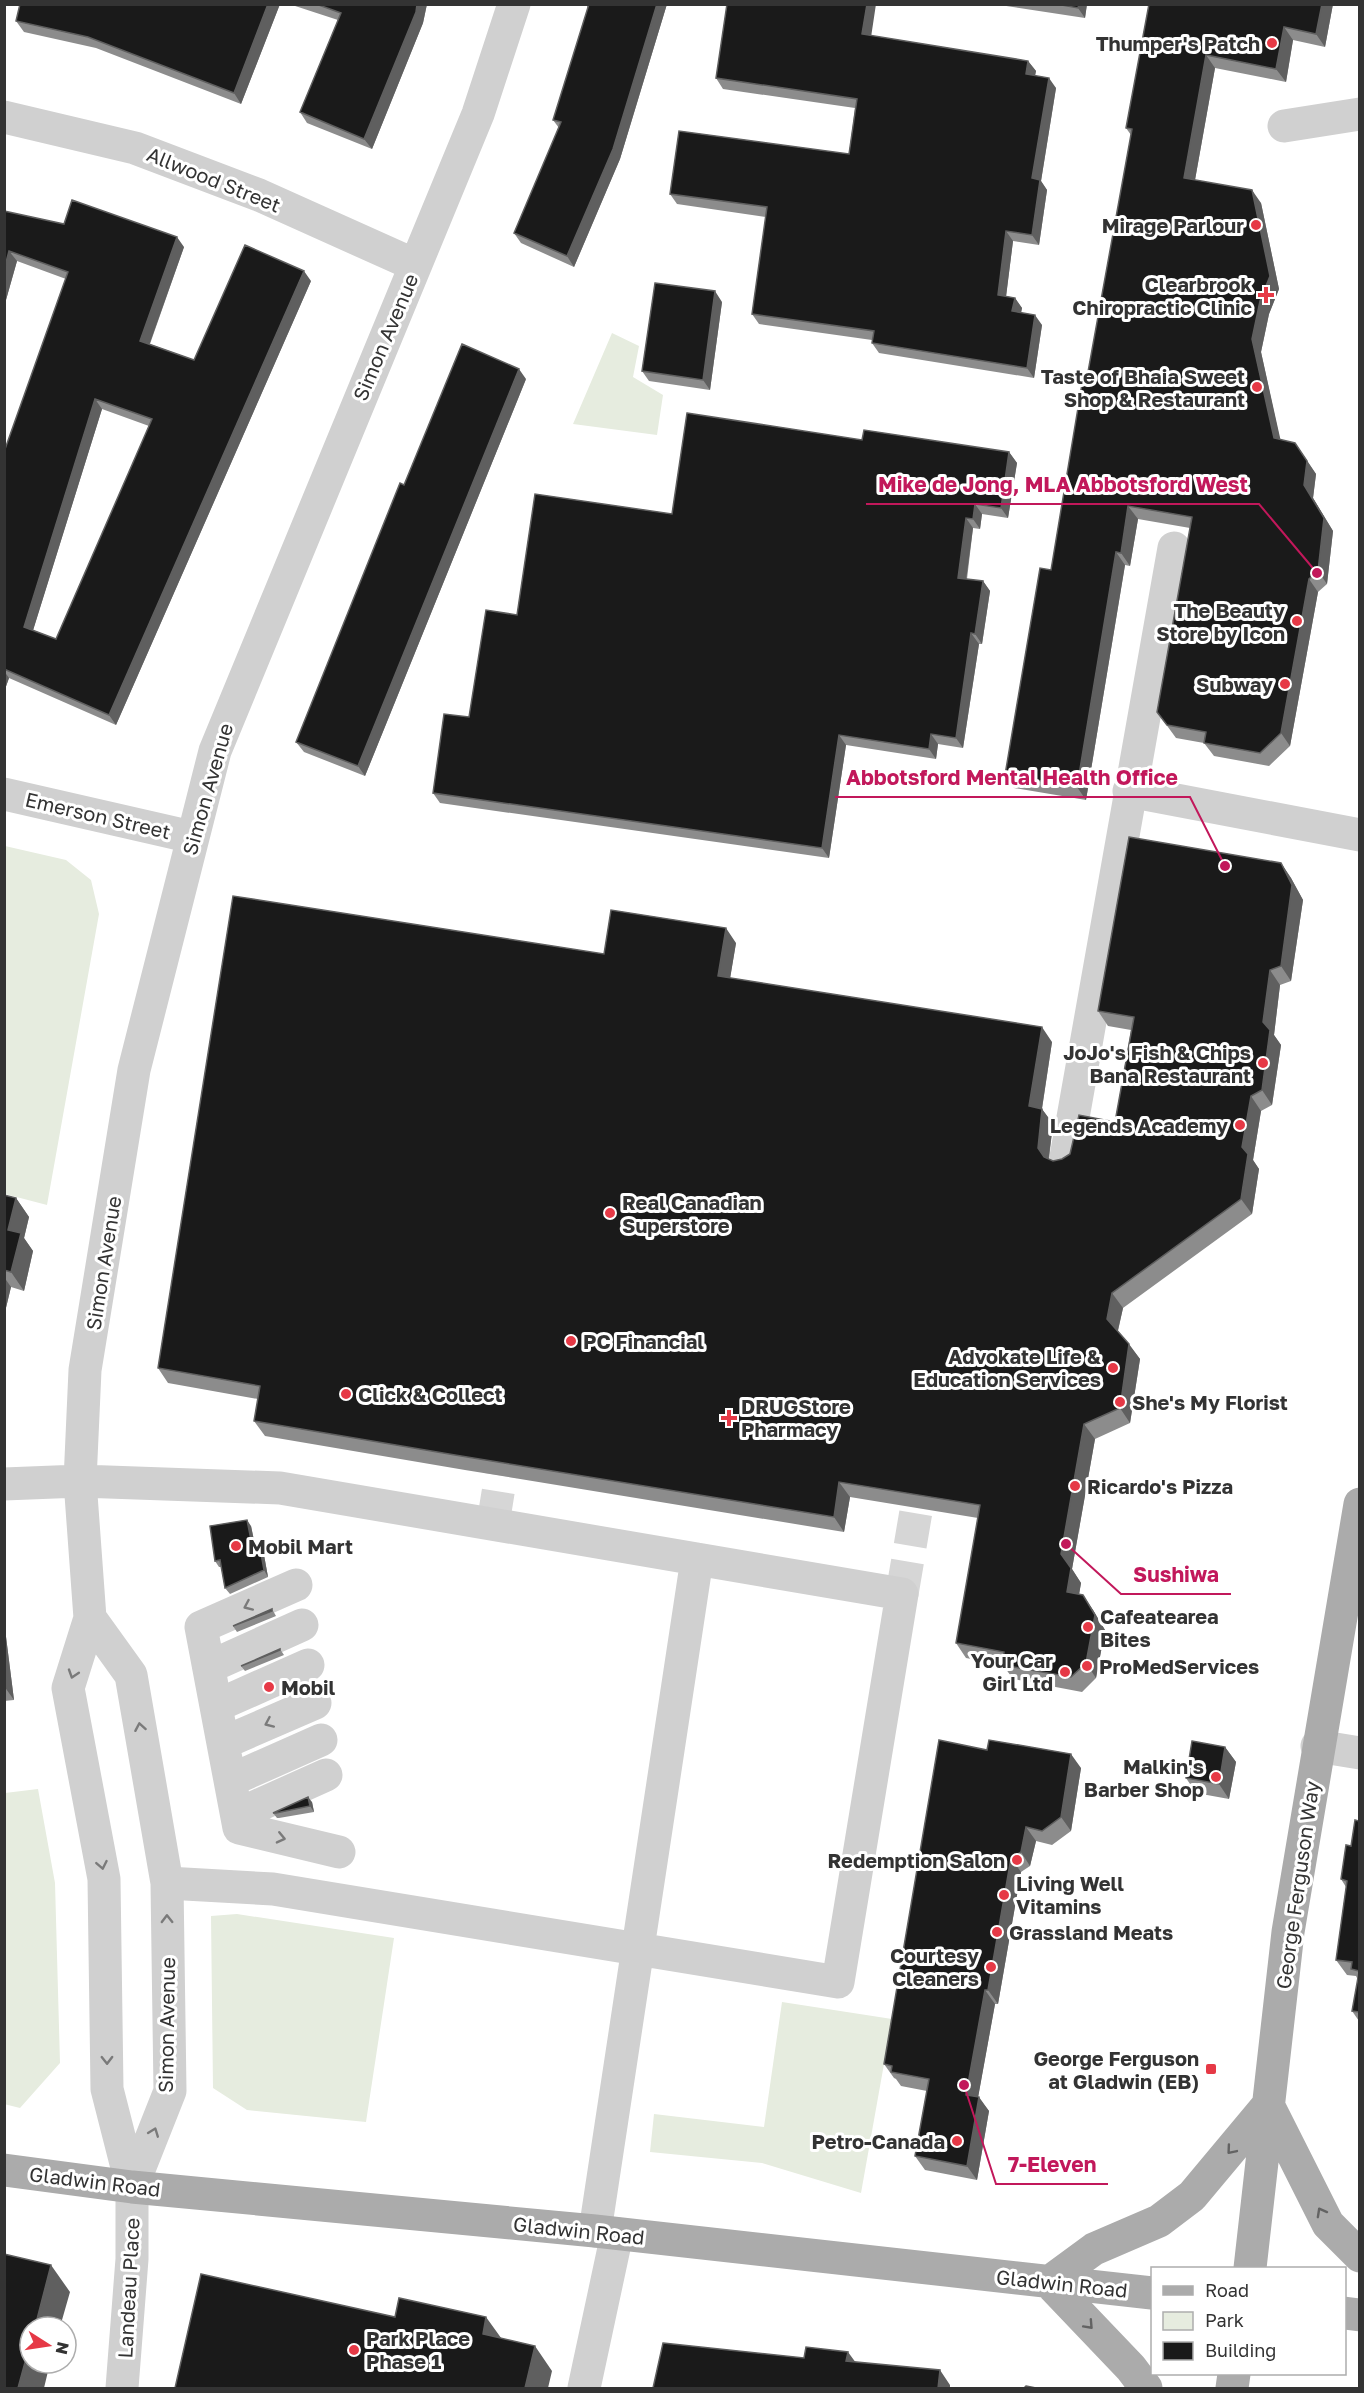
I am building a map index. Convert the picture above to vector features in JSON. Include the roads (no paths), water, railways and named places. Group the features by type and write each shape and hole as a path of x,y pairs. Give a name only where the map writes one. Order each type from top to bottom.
{"main road":[{"name":"George Ferguson Way","path":"1250,2267 1288,1932 1317,1746 1354,1557 1359,1504"},
{"path":"1146,2388 1131,2368 1049,2282 1094,2249 1159,2221 1192,2196 1268,2105 1328,2224 1359,2256"},
{"name":"Gladwin Road","path":"4,2170 132,2187 606,2233 1151,2293"}],"street":[{"name":"Simon Avenue","path":"132,2187 107,2089 104,1879 68,1688 90,1618 80,1481 85,1370 134,1070 215,751 478,114 514,4"},
{"path":"1284,126 1359,114"},
{"name":"Allwood Street","path":"4,117 135,148 259,195 415,265"},
{"path":"1066,1157 1129,791 1174,548"},
{"path":"1129,791 1359,835"},
{"name":"Emerson Street","path":"4,794 192,837"},
{"path":"4,1484 80,1481 280,1488 902,1594 838,1982 273,1889 167,1883"},
{"path":"584,2388 606,2233 639,1949 697,1559"},
{"path":"296,1585 201,1628 239,1828 339,1852"},
{"name":"Simon Avenue","path":"90,1618 131,1675 167,1883 170,2091 132,2187"},
{"path":"209,1667 302,1625"},
{"path":"216,1706 308,1665"},
{"path":"223,1743 315,1703"},
{"path":"231,1780 321,1740"},
{"path":"1317,1746 1359,1753"},
{"path":"237,1815 326,1775"},
{"name":"Landeau Place","path":"122,2388 132,2259 132,2187"}],"tunnel":[{"path":"493,1524 508,1431"},
{"path":"902,1594 924,1464"}],"place":[{"name":"Thumper's Patch","path":"1272,43"},
{"name":"Mirage Parlour","path":"1256,225"},
{"name":"Clearbrook Chiropractic Clinic","path":"1266,295"},
{"name":"Taste of Bhaia Sweet Shop & Restaurant","path":"1257,387"},
{"name":"Mike de Jong, MLA Abbotsford West","path":"1317,573"},
{"name":"The Beauty Store by Icon","path":"1297,621"},
{"name":"Subway","path":"1285,684"},
{"name":"Abbotsford Mental Health Office","path":"1225,866"},
{"name":"JoJo's Fish & Chips Bana Restaurant","path":"1263,1063"},
{"name":"Legends Academy","path":"1240,1125"},
{"name":"Real Canadian Superstore","path":"610,1213"},
{"name":"PC Financial","path":"571,1341"},
{"name":"Advokate Life & Education Services","path":"1113,1368"},
{"name":"Click & Collect","path":"346,1394"},
{"name":"She's My Florist","path":"1120,1402"},
{"name":"DRUGStore Pharmacy","path":"729,1418"},
{"name":"Ricardo's Pizza","path":"1075,1486"},
{"name":"Sushiwa","path":"1066,1544"},
{"name":"Mobil Mart","path":"236,1546"},
{"name":"Cafeatearea Bites","path":"1088,1627"},
{"name":"ProMedServices","path":"1087,1666"},
{"name":"Your Car Girl Ltd","path":"1065,1672"},
{"name":"Mobil","path":"269,1687"},
{"name":"Malkin's Barber Shop","path":"1216,1777"},
{"name":"Redemption Salon","path":"1017,1860"},
{"name":"Living Well Vitamins","path":"1004,1895"},
{"name":"Grassland Meats","path":"997,1932"},
{"name":"Courtesy Cleaners","path":"991,1967"},
{"name":"George Ferguson at Gladwin (EB)","path":"1211,2069"},
{"name":"7-Eleven","path":"964,2085"},
{"name":"Petro-Canada","path":"957,2141"},
{"name":"Park Place Phase 1","path":"354,2350"}]}
